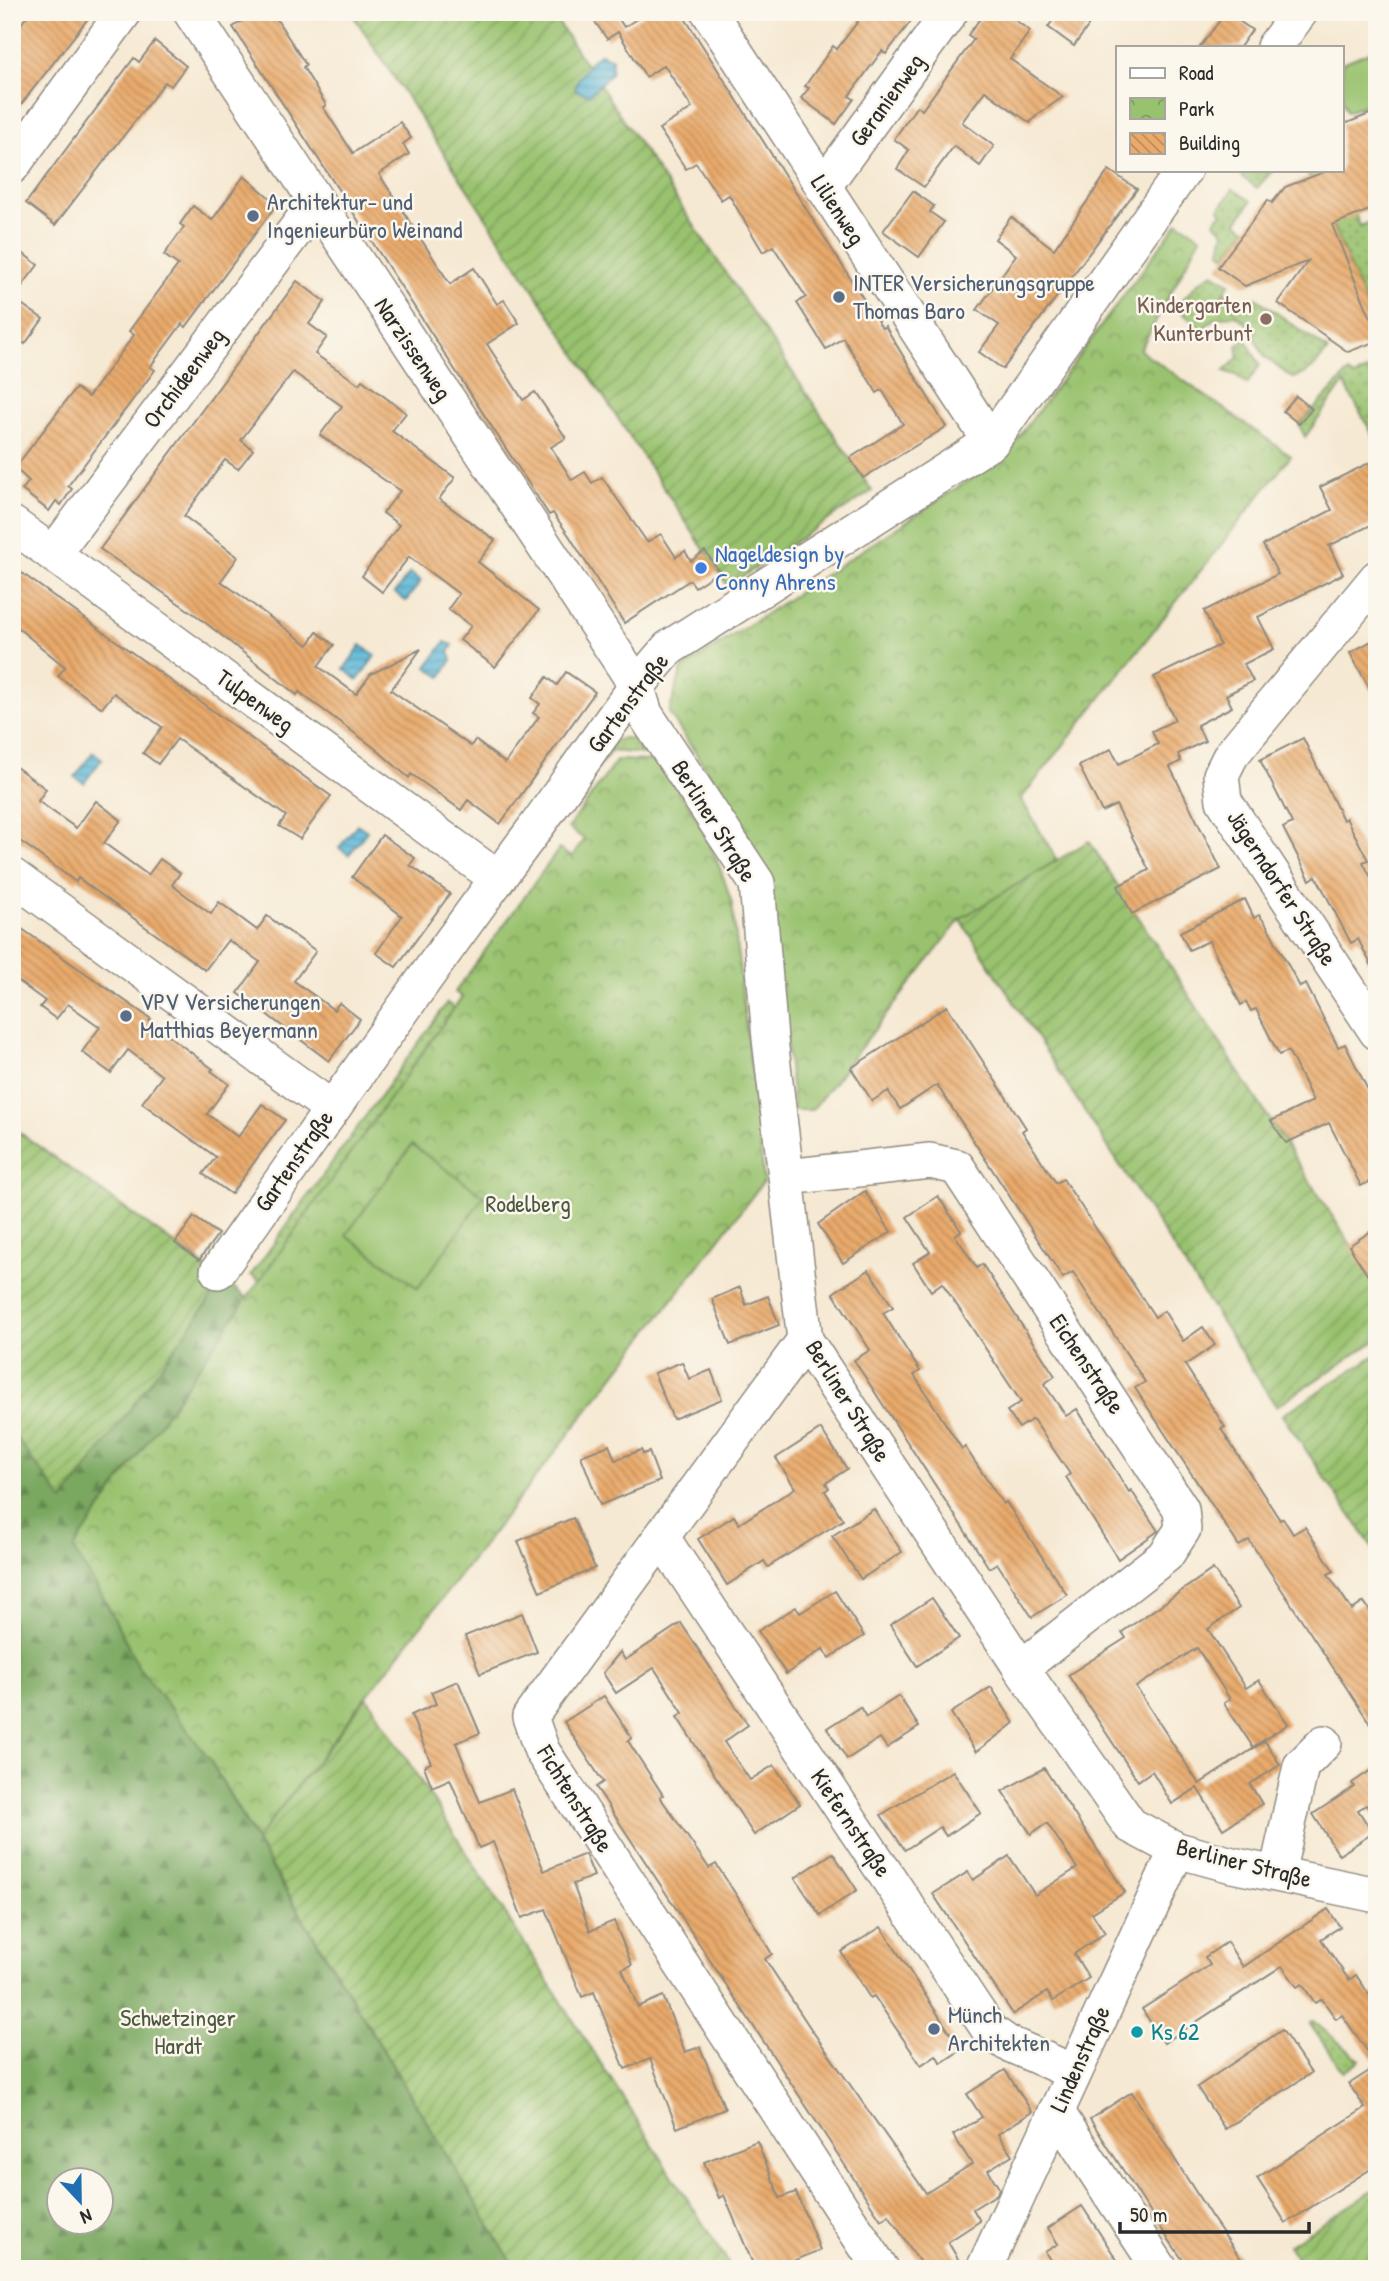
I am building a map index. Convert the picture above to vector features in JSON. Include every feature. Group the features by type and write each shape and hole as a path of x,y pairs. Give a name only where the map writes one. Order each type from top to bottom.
{"street":[{"path":"12,166 124,12"},
{"name":"Narzissenweg","path":"191,12 636,685"},
{"name":"Lilienweg","path":"709,12 991,442"},
{"name":"Geranienweg","path":"823,187 950,12"},
{"path":"1275,46 1300,12"},
{"name":"Gartenstraße","path":"218,1270 331,1108 612,723 636,685 669,648 991,442 1183,172"},
{"name":"Orchideenweg","path":"53,554 316,203"},
{"name":"Tulpenweg","path":"12,524 497,878"},
{"name":"Jägerndorfer Straße","path":"1377,578 1231,755 1221,775 1224,800 1377,1032"},
{"name":"Berliner Straße","path":"636,685 645,714 757,883 770,1039 806,1340 1021,1668 1130,1825 1177,1850 1377,1895"},
{"path":"12,876 331,1108"},
{"name":"Eichenstraße","path":"787,1177 930,1161 957,1167 1181,1509 1182,1529 1166,1555 1021,1668"},
{"name":"Fichtenstraße","path":"806,1340 530,1717 542,1751 881,2269"},
{"name":"Kiefernstraße","path":"662,1538 989,2031 1007,2043 1073,2072"},
{"path":"1277,1874 1301,1766 1324,1743"},
{"name":"Lindenstraße","path":"984,2269 1177,1850"},
{"path":"1056,2111 1160,2269"}],"green space":[{"path":"351,12 551,12 872,491 728,586"},
{"path":"1377,49 1377,100 1347,112 1344,104 1344,62"},
{"path":"1246,172 1271,172 1257,188 1242,177"},
{"path":"1307,172 1332,172 1335,181 1341,180 1360,226 1377,220 1377,333 1313,177 1309,178"},
{"path":"1233,189 1251,201 1237,222 1246,229 1226,256 1220,251 1224,231 1214,222 1222,212 1219,209"},
{"path":"1178,222 1201,237 1140,350 1291,456 1021,799 1057,860 960,920 812,1110 794,1110 767,876 741,822 669,713 682,669 1004,457"},
{"path":"1213,273 1230,283 1217,303 1221,305 1226,293 1232,308 1250,304 1256,298 1328,350 1308,371 1292,378 1265,357 1247,324 1236,315 1215,318 1202,330 1178,309 1178,305 1198,283"},
{"path":"1245,338 1260,365 1247,384 1236,375 1224,371 1239,357 1237,346"},
{"path":"1377,366 1377,436 1374,437 1344,383 1305,437 1299,425 1348,373 1354,377"},
{"path":"623,738 645,740 656,751 646,754 611,751 591,776 615,741"},
{"name":"Rodelberg","path":"617,760 654,761 667,775 702,828 726,885 732,904 764,1181 256,1840 209,1758 138,1666 106,1602 73,1549 247,1298 462,997 455,992 559,849 572,857 584,839 568,828"},
{"path":"1089,841 1377,1285 1377,1340 1276,1406 960,919"},
{"path":"447,1003 468,1016 262,1283 251,1275"},
{"path":"12,1127 224,1280 63,1501 12,1432"},
{"path":"412,1145 484,1196 418,1288 346,1235"},
{"name":"Schwetzinger Hardt","path":"224,1280 247,1298 73,1549 106,1602 138,1666 209,1758 249,1830 516,2269 12,2269 12,1432 63,1500"},
{"path":"1377,1354 1377,1554 1282,1415"},
{"path":"367,1697 732,2269 516,2269 256,1840"},
{"path":"1312,2021 1360,2060 1343,2072 1310,2024"},
{"path":"1377,2188 1377,2269 1303,2269 1288,2245"}],"water":[{"path":"600,54 612,59 611,73 589,95 576,90 575,85 591,60"},
{"path":"410,573 421,581 406,601 395,593"},
{"path":"445,642 453,645 449,652 452,660 441,677 427,667"},
{"path":"361,645 375,656 358,680 344,669"},
{"path":"93,752 102,759 84,783 75,777"},
{"path":"357,824 367,831 349,855 339,848"}],"building":[{"path":"30,12 93,12 12,116 12,36"},
{"path":"256,12 272,12 306,65 303,67 326,105 323,107 353,153 400,122 411,138 403,144 409,154 379,174 450,284 474,268 497,304 504,300 519,323 487,344 523,400 535,392 566,438 551,447 572,480 585,472 592,483 602,477 647,542 661,534 676,557 685,551 691,561 705,551 719,571 695,587 690,580 624,623 570,537 553,513 549,515 233,27"},
{"path":"588,12 614,12 624,27 648,12 681,12 882,328 885,326 946,427 863,478 850,458 903,424 882,390 877,393 843,338 826,349 797,303 806,297 773,246 763,252 729,195 721,200 696,163 686,169 659,129 692,108 664,65 646,77 618,32 607,39"},
{"path":"865,12 899,12 911,21 886,54 882,51 849,96 854,99 836,124 801,98 809,88 805,86 833,46 837,49"},
{"path":"985,12 1004,12 1030,31 1010,59 1063,97 1030,123 985,91 962,122 994,146 980,166 954,146 924,187 897,169 909,150 894,139 917,106 922,110 974,39 968,35"},
{"path":"1059,12 1071,12 1089,25 1074,46 1048,27"},
{"path":"1226,12 1252,30 1241,46 1201,46"},
{"path":"155,41 186,66 171,86 165,82 55,225 26,203 134,58 139,62"},
{"path":"1377,111 1377,207 1332,225 1377,333 1377,341 1348,352 1278,303 1308,261 1245,286 1218,267 1268,200 1272,203 1285,187 1324,172 1344,172 1344,124"},
{"path":"1109,170 1137,189 1003,369 979,352 999,325 977,310 1016,255 995,239 1011,217 1054,249"},
{"path":"244,176 277,204 186,327 182,324 150,367 155,370 68,486 72,489 61,505 56,501 49,511 22,490 29,481 15,468 76,388 88,397 134,335 129,331 178,265 164,255 184,227 180,224 193,206 212,220"},
{"path":"913,191 934,206 930,212 944,222 919,257 883,231"},
{"path":"12,245 38,265 13,298 43,319 25,344 12,335"},
{"path":"297,281 325,302 309,324 327,337 315,354 359,384 362,380 406,413 392,431 455,478 439,499 495,540 478,562 539,610 495,667 460,640 471,626 448,609 459,594 409,557 382,592 362,576 399,525 383,513 400,491 320,435 342,406 293,372 241,440 253,450 238,469 225,460 184,516 238,557 221,581 308,645 317,632 334,645 318,666 356,694 371,674 421,649 391,690 471,746 475,740 505,763 539,717 533,713 540,704 532,698 547,677 557,685 566,672 595,692 500,824 468,800 461,810 411,774 409,778 376,749 299,692 297,695 197,616 100,549"},
{"path":"1296,396 1312,409 1299,424 1283,411"},
{"path":"1377,459 1377,522 1329,546 1343,574 1258,617 1274,649 1244,664 1253,681 1226,695 1232,707 1197,725 1205,741 1178,754 1181,761 1170,767 1221,869 1132,914 1118,886 1149,870 1116,805 1102,812 1079,766 1111,749 1119,764 1158,744 1152,731 1175,720 1154,677 1220,645 1204,611 1278,574 1263,545 1332,510 1320,487"},
{"path":"12,566 331,796 300,839 279,826 286,816 177,739 158,764 143,753 162,727 114,693 102,708 58,676 65,667 12,623"},
{"path":"1377,638 1377,702 1350,653"},
{"path":"1303,738 1343,820 1346,818 1368,860 1363,862 1377,889 1377,976 1358,939 1351,943 1316,876 1310,880 1283,828 1292,823 1260,760"},
{"path":"12,764 46,789 38,801 76,828 96,801 121,820 104,843 148,875 160,859 180,873 172,885 211,914 219,902 257,930 267,916 316,951 294,981 334,1010 339,1003 360,1019 329,1061 238,993 260,962 228,940 205,970 78,878 76,882 12,835"},
{"path":"382,835 415,858 410,865 450,894 396,967 376,953 402,916 352,877"},
{"path":"1245,899 1254,918 1259,915 1266,924 1300,987 1306,984 1338,1047 1345,1044 1377,1108 1377,1178 1361,1186 1329,1123 1286,1143 1271,1121 1313,1101 1293,1060 1288,1051 1279,1055 1256,1009 1251,1011 1246,1002 1241,1005 1209,941 1189,950 1180,932"},
{"path":"12,922 151,1019 149,1021 229,1084 207,1114 238,1137 262,1104 285,1120 231,1194 203,1174 216,1157 142,1103 162,1076 128,1050 111,1073 82,1052 100,1027 68,1004 56,1019 40,1007 45,1001 12,977"},
{"path":"947,1006 1026,1128 1022,1131 1056,1183 1063,1179 1155,1317 1164,1311 1183,1341 1203,1327 1215,1345 1185,1365 1225,1427 1221,1429 1280,1520 1283,1518 1293,1534 1305,1527 1334,1571 1328,1574 1352,1610 1364,1602 1377,1621 1377,1734 1249,1540 1239,1546 1135,1388 1145,1382 1073,1272 1063,1278 937,1085 900,1109 888,1091 872,1101 851,1068"},
{"path":"865,1191 891,1232 843,1263 818,1224"},
{"path":"938,1196 961,1231 955,1235 977,1268 982,1264 1055,1376 1044,1384 1066,1416 1077,1409 1129,1492 1131,1490 1158,1531 1118,1559 1066,1477 1070,1474 1033,1419 1019,1428 1007,1411 1021,1402 942,1283 931,1291 913,1263 930,1252 907,1217"},
{"path":"194,1217 218,1234 199,1260 175,1243"},
{"path":"1377,1227 1377,1290 1349,1246"},
{"path":"869,1270 893,1307 883,1313 920,1371 914,1375 962,1449 965,1447 1003,1504 1006,1502 1067,1595 1032,1617 997,1563 989,1568 854,1360 870,1350 833,1293"},
{"path":"740,1287 746,1305 768,1296 779,1325 730,1345 712,1299"},
{"path":"682,1362 689,1379 711,1370 722,1399 673,1419 654,1373"},
{"path":"821,1429 847,1469 826,1483 829,1488 825,1491 843,1520 768,1567 764,1561 727,1585 698,1539 734,1516 739,1524 795,1488 776,1458"},
{"path":"609,1445 615,1460 641,1450 643,1454 649,1452 660,1481 600,1505 581,1456"},
{"path":"874,1509 902,1552 861,1579 832,1536"},
{"path":"573,1518 595,1568 540,1592 518,1541"},
{"path":"1213,1569 1239,1608 1208,1629 1246,1688 1259,1680 1288,1724 1253,1747 1224,1703 1230,1699 1197,1648 1136,1687 1199,1784 1265,1741 1280,1765 1250,1784 1262,1804 1223,1829 1197,1788 1172,1804 1152,1771 1138,1781 1068,1675 1126,1638 1122,1632"},
{"path":"835,1591 864,1636 829,1658 823,1649 786,1674 758,1631 796,1607 800,1613"},
{"path":"932,1598 959,1638 917,1666 890,1625"},
{"path":"522,1613 537,1652 480,1674 465,1636"},
{"path":"681,1623 748,1725 724,1742 750,1780 774,1765 800,1804 754,1835 677,1717 683,1713 654,1668 616,1693 603,1673 620,1652 625,1660"},
{"path":"458,1681 480,1733 456,1743 480,1802 512,1789 544,1871 585,1854 594,1876 573,1884 590,1931 614,1921 632,1965 622,1969 638,2007 663,1996 685,2052 700,2047 725,2109 677,2128 650,2059 625,2069 594,1992 582,1997 546,1909 522,1918 493,1842 479,1848 450,1779 432,1787 424,1766 431,1763 411,1715 436,1704 431,1692"},
{"path":"991,1687 1014,1723 976,1752 951,1713"},
{"path":"604,1696 632,1738 628,1741 663,1795 660,1797 709,1868 716,1864 772,1954 765,1959 926,2193 972,2164 953,2135 982,2117 967,2094 1005,2070 1032,2112 998,2134 1012,2155 988,2170 999,2188 997,2194 973,2209 980,2221 948,2242 964,2269 924,2269 889,2215 881,2220 596,1787 603,1782 564,1722"},
{"path":"899,1696 919,1727 887,1748 880,1738 847,1759 827,1728 860,1707 866,1717"},
{"path":"1377,1766 1377,1820 1366,1805 1358,1810 1373,1833 1339,1855 1313,1814 1354,1787 1352,1783"},
{"path":"1044,1768 1125,1892 1092,1913 1105,1933 1074,1954 1089,1978 1053,2001 1047,1992 1013,2014 933,1894 968,1872 973,1880 1009,1856 1035,1895 1077,1868 1047,1823 1031,1834 1002,1791"},
{"path":"953,1771 981,1813 946,1836 940,1827 905,1850 881,1815"},
{"path":"833,1853 857,1890 820,1915 795,1878"},
{"path":"1328,1909 1340,1927 1321,1939 1349,1980 1356,1975 1370,1996 1377,1991 1377,2065 1342,2015 1336,2019 1322,1999 1315,2003 1302,1984 1297,1987 1282,1966 1164,2043 1142,2009 1210,1965 1205,1957 1227,1942 1243,1967"},
{"path":"881,1927 961,2050 941,2063 936,2055 921,2065 874,1996 870,1998 841,1952"},
{"path":"1282,2030 1311,2073 1225,2129 1197,2087"},
{"path":"1377,2066 1377,2165 1286,2223 1257,2178 1365,2108 1349,2084"},
{"path":"1132,2092 1248,2269 1189,2269 1154,2218 1090,2119"},
{"path":"757,2141 780,2198 796,2192 820,2250 774,2269 755,2269 724,2195 719,2198 704,2162"},
{"path":"1082,2206 1123,2269 1056,2269 1045,2252 1058,2244 1048,2228"}],"place":[{"name":"Architektur- und Ingenieurbüro Weinand","path":"253,216"},
{"name":"INTER Versicherungsgruppe Thomas Baro","path":"839,297"},
{"name":"Kindergarten Kunterbunt","path":"1266,319"},
{"name":"Nageldesign by Conny Ahrens","path":"701,568"},
{"name":"VPV Versicherungen Matthias Beyermann","path":"126,1016"},
{"name":"Münch Architekten","path":"934,2029"},
{"name":"Ks 62","path":"1137,2032"}]}
